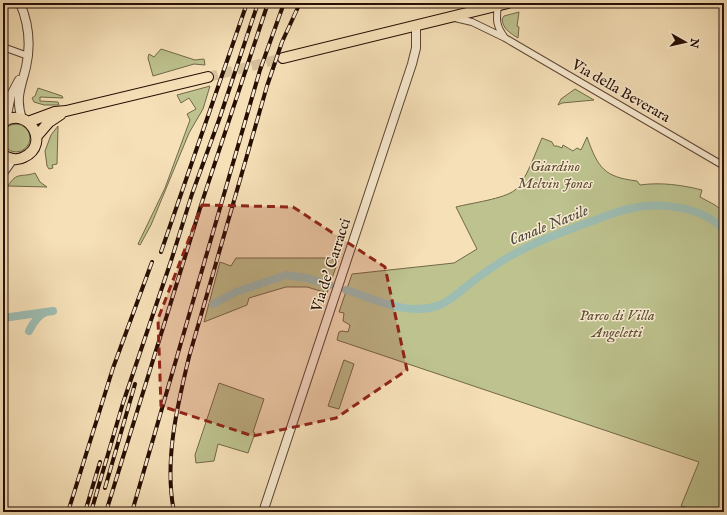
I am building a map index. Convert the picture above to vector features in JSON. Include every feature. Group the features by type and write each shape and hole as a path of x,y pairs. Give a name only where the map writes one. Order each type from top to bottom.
{"main road":[{"path":"283,58 503,4"},
{"path":"5,121 12,118 25,120 208,77"},
{"path":"36,138 49,122 66,111"},
{"path":"3,155 13,159 21,158 31,152 35,146 36,138 34,129 25,120"}],"street":[{"path":"20,3 27,24 29,37 28,56 18,102 25,120"},
{"path":"503,4 497,14 497,23 499,30 505,38"},
{"name":"Via della Beverara","path":"451,17 472,22 505,38 724,166"},
{"name":"Via de' Carracci","path":"263,512 412,64 416,48 416,26"},
{"path":"3,47 28,56"},
{"path":"5,121 11,95 24,72"},
{"path":"3,173 13,159"}],"highlighted area":[{"path":"202,205 293,207 385,267 407,370 336,418 253,436 161,406 158,319"}],"green space":[{"path":"519,12 517,26 519,27 518,38 505,28 502,19 504,16"},
{"path":"161,49 195,60 204,59 205,65 194,64 153,76 148,58 149,54 154,57"},
{"path":"210,86 203,109 189,133 151,225 140,245 138,244 165,188 190,120 187,114 196,109 189,98 181,103 177,95"},
{"path":"38,88 62,96 63,98 40,97 40,101 58,102 59,105 44,105 34,102 32,98 35,96"},
{"path":"575,89 594,100 562,103 558,105 561,99"},
{"path":"16,124 26,128 30,138 26,148 16,152 6,148 2,138 6,128"},
{"path":"58,126 57,164 52,165 53,168 49,169 47,166 45,151 51,135"},
{"name":"Parco di Villa Angeletti","path":"587,137 599,163 604,169 617,177 637,181 640,185 671,184 702,190 700,197 724,212 724,512 706,512 681,506 699,462 337,340 339,332 348,332 350,325 343,321 344,313 339,312 352,274 454,263 477,249 456,207 503,196 515,190 527,173 542,138 552,142 554,146 562,148 563,145 573,151 577,148 581,150"},
{"path":"35,173 40,182 47,187 8,186 14,178"},
{"path":"236,258 326,258 338,261 327,293 307,287 286,287 249,298 247,305 204,322 220,262 231,266"},
{"path":"344,360 354,364 339,409 328,406"},
{"path":"219,383 264,399 253,432 255,433 248,453 218,444 214,461 196,463 195,455"}],"waterway":[{"name":"Canale Navile","path":"346,290 379,302 402,308 425,309 441,305 487,271 520,251 569,230 626,209 645,206 669,206 682,208 705,216 724,230"},
{"name":"Canale Navile","path":"213,304 236,292 286,275 307,278 330,285"},
{"path":"3,318 53,311"},
{"path":"29,331 36,320 46,312"}],"tunnel":[{"path":"208,77 283,58"}],"railway":[{"path":"161,252 247,3"},
{"path":"91,512 123,403 192,194 220,117 258,3"},
{"path":"106,512 202,202 268,3"},
{"path":"132,512 260,70 284,3"},
{"path":"174,512 171,493 171,454 176,415 189,357 267,86 282,42 300,3"},
{"path":"68,512 113,368 152,262"},
{"path":"105,488 135,384"},
{"path":"85,512 100,462"}],"park label":[{"name":"Giardino Melvin Jones","path":"555,174"}]}
